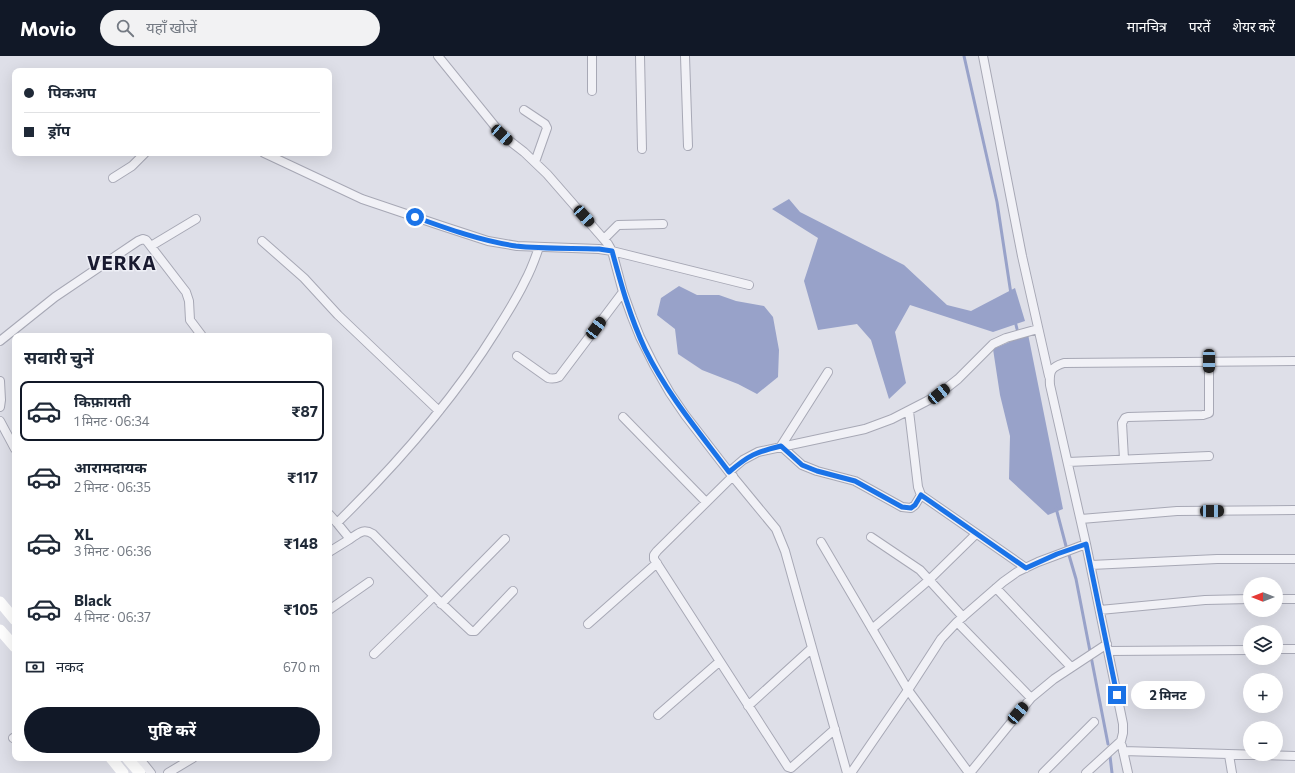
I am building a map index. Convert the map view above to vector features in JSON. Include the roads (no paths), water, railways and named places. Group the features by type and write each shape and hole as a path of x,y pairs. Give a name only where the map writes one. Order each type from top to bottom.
{"main road":[{"path":"0,602 12,616"},
{"path":"0,630 12,644"},
{"path":"114,761 124,773"},
{"path":"130,761 140,773"}],"street":[{"path":"438,56 502,135 535,162 547,174 604,239 612,251 623,292 640,337 663,382 685,415 731,474 771,521 782,539 847,773"},
{"path":"592,56 592,91"},
{"path":"640,56 642,149"},
{"path":"685,56 688,146"},
{"path":"983,56 1050,385 1091,565 1123,724 1121,741 1128,773"},
{"path":"524,110 545,124 547,128 535,162"},
{"path":"113,178 132,166 142,156"},
{"path":"270,156 362,199 488,240 517,246 599,249 612,251 749,285"},
{"path":"151,246 196,219"},
{"path":"604,239 618,225 663,224"},
{"path":"0,341 55,297 138,240 143,239 146,240 151,246 186,292 189,300 190,320 200,333"},
{"path":"262,241 304,278 338,315 439,411"},
{"path":"338,523 416,440 461,383 485,349 514,302 526,281 539,247"},
{"path":"517,356 548,378 552,379 559,377 623,292"},
{"path":"835,729 791,768 788,767 719,662 654,559 654,555 750,455 781,446 865,429 909,411 939,394 958,379 994,344 1006,338 1038,328"},
{"path":"1124,459 1122,423 1128,416 1203,415 1208,413 1209,361"},
{"path":"1049,376 1053,369 1064,363 1295,361"},
{"path":"781,446 828,372"},
{"path":"0,381 0,407"},
{"path":"909,411 918,487 921,495 1026,568"},
{"path":"623,417 706,502"},
{"path":"0,421 12,443"},
{"path":"781,446 802,465 817,471 855,481 902,507 911,508 915,505 921,495"},
{"path":"1068,462 1209,456"},
{"path":"1081,520 1177,511 1295,510"},
{"path":"332,517 350,539"},
{"path":"332,550 365,531 373,534 441,604 472,631 475,631 513,591"},
{"path":"872,630 929,580 976,534"},
{"path":"871,537 912,565 929,580 960,619 1031,698"},
{"path":"441,604 505,539"},
{"path":"821,542 908,690 969,773 1031,698 1071,667 1107,647 1243,650"},
{"path":"851,773 908,690 941,638 960,619 1009,577 1057,554 1086,544"},
{"path":"1091,565 1217,559 1295,559"},
{"path":"588,624 657,563"},
{"path":"332,608 368,582"},
{"path":"996,588 1071,667"},
{"path":"374,654 434,596"},
{"path":"1100,610 1205,600 1243,599"},
{"path":"1283,599 1295,599"},
{"path":"748,706 812,648"},
{"path":"1283,649 1295,649"},
{"path":"658,715 719,662"},
{"path":"1042,773 1094,722"},
{"path":"1086,773 1121,741"},
{"path":"1123,750 1229,755 1295,756"},
{"path":"1229,755 1232,773"},
{"path":"141,761 151,773"},
{"path":"168,773 188,761"}],"water":[{"path":"789,199 800,212 904,265 947,305 971,311 1015,288 1025,321 993,332 910,305 895,332 906,383 889,399 871,340 857,324 818,330 804,281 818,238 772,209"},
{"path":"679,286 697,295 719,295 736,301 764,306 773,317 779,350 778,377 757,394 738,384 702,370 678,354 675,329 657,315 661,298"},
{"path":"1028,334 1063,509 1048,515 1009,479 1010,436 1000,395 993,349"}],"waterway":[{"path":"964,56 997,202 1011,294"},
{"path":"1015,321 1017,329"},
{"path":"1056,508 1066,546"},
{"path":"1069,555 1076,579 1108,744"},
{"path":"1110,756 1112,773"}],"district":[{"name":"VERKA","path":"122,263"}]}
